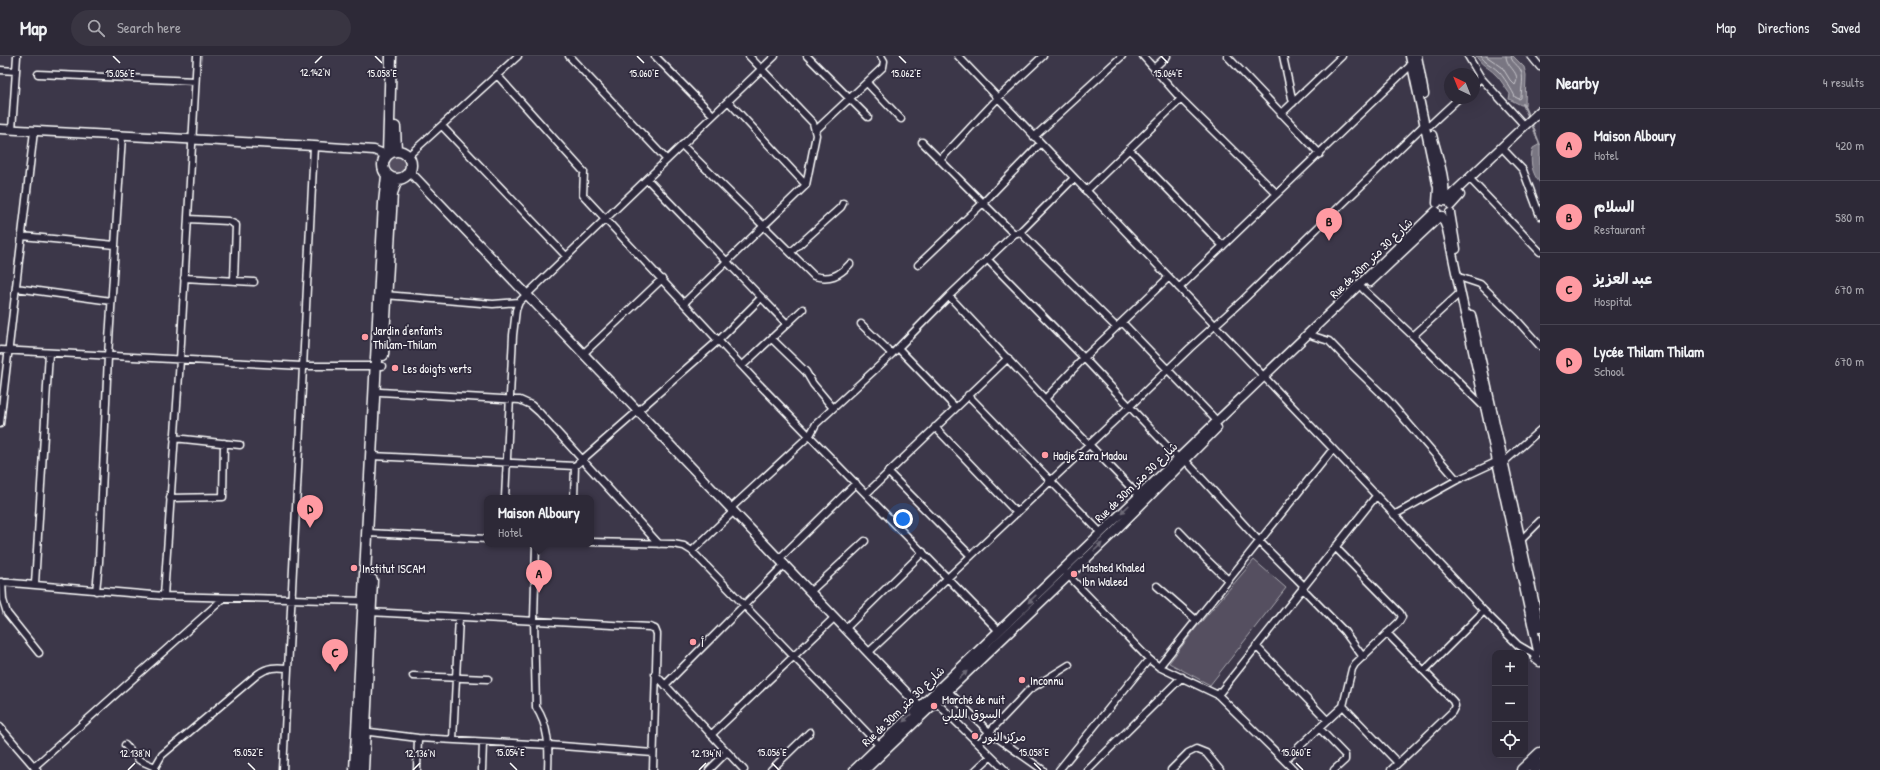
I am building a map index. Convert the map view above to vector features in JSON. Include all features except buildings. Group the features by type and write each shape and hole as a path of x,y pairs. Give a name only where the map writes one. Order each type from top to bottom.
{"main road":[{"path":"390,153 393,86 391,56"},
{"path":"393,86 398,56"},
{"path":"363,770 361,731 366,612 383,295 392,193 392,178 383,168 384,159 390,153 402,152 408,156 411,163 409,171 404,177 392,178"},
{"path":"374,456 380,392 379,365"},
{"path":"355,770 361,731"},
{"path":"1522,770 1540,752"},
{"path":"1534,770 1540,764"}],"street":[{"path":"12,130 17,56"},
{"path":"164,596 180,360 197,56"},
{"path":"408,156 518,56"},
{"path":"569,56 667,160"},
{"path":"655,56 713,115"},
{"path":"684,303 806,185 816,130 813,123 749,56"},
{"path":"505,495 514,329 516,310 519,302 775,56"},
{"path":"807,56 868,117"},
{"path":"816,130 850,100 883,67 884,61 880,56"},
{"path":"958,56 1484,611 1518,645 1539,657"},
{"path":"940,160 998,98 1043,56"},
{"path":"1034,137 1122,56"},
{"path":"1143,56 1181,99 1277,194"},
{"path":"1154,68 1167,56"},
{"path":"1227,56 1320,154"},
{"path":"1283,56 1293,103"},
{"path":"1282,114 1342,56"},
{"path":"1443,208 1473,182 1532,123 1481,78 1468,56"},
{"path":"1531,56 1540,67"},
{"path":"1415,58 1427,125 1439,159 1444,193 1443,208 1460,292 1486,409 1521,540 1540,628"},
{"path":"1179,288 1320,154 1415,58"},
{"path":"0,70 16,71"},
{"path":"38,74 195,81"},
{"path":"497,75 584,172 582,195 742,366 999,631"},
{"path":"867,83 900,119"},
{"path":"1086,191 1181,99"},
{"path":"1086,191 1181,99"},
{"path":"728,101 806,185"},
{"path":"869,652 1427,125 1452,104"},
{"name":"Rue de 30m شارع 30 متر","path":"854,770 879,745 922,709 936,701 945,687 999,631 1065,572 1101,533 1139,496 1182,459 1217,421 1532,123 1540,111"},
{"path":"442,126 566,256"},
{"path":"0,129 314,146 374,150 390,153"},
{"path":"0,424 34,131"},
{"path":"96,590 99,562 111,300 122,136"},
{"path":"922,142 983,203 1017,233 1116,328"},
{"path":"918,266 983,203 1040,144"},
{"path":"682,145 814,276 826,279 837,276 850,264"},
{"path":"283,770 314,146"},
{"path":"1129,149 1223,246"},
{"path":"1505,151 1523,170 1540,216"},
{"path":"409,171 733,509 922,709"},
{"path":"692,551 733,509 810,435 816,424 892,354 987,259 1017,233 1074,178"},
{"path":"647,179 787,324"},
{"path":"1473,182 1540,252"},
{"path":"791,252 841,207 843,203"},
{"path":"1443,208 1462,278 1501,462 1539,657"},
{"name":"Rue de 30m شارع 30 متر","path":"865,770 922,709 1264,378 1313,336 1363,289 1443,208"},
{"path":"188,219 228,221 236,225 234,280"},
{"path":"22,236 115,245"},
{"path":"987,259 1084,358 1129,407 1182,459 1303,587 1344,631 1363,657"},
{"path":"1045,400 1084,358 1169,277"},
{"path":"184,278 254,282"},
{"path":"1462,278 1480,284 1516,319 1540,346"},
{"path":"583,354 662,279"},
{"path":"16,288 111,300"},
{"path":"1363,289 1413,336 1486,409"},
{"path":"1413,336 1460,292"},
{"path":"383,295 493,304 519,302"},
{"path":"949,296 1008,358 1045,400 1139,496"},
{"path":"374,456 575,466 719,340 761,298"},
{"path":"742,366 803,309"},
{"path":"1122,322 1217,421"},
{"path":"861,324 892,354"},
{"path":"1313,336 1329,341 1388,400 1457,480"},
{"path":"772,339 806,372 813,384 833,408"},
{"path":"898,348 955,407"},
{"path":"0,350 302,366 379,365"},
{"path":"35,584 49,353"},
{"path":"866,494 955,407 1008,358"},
{"path":"380,392 511,399 520,400 531,405 583,459 659,544"},
{"path":"968,395 1101,533"},
{"path":"935,427 1017,513"},
{"path":"1394,515 1457,480 1501,462 1540,430"},
{"path":"174,438 240,445"},
{"path":"170,498 223,497 224,443"},
{"path":"1159,667 1333,450"},
{"path":"574,495 575,466"},
{"path":"888,472 971,556"},
{"path":"665,685 744,605 782,561 856,483"},
{"path":"1218,694 1376,496"},
{"path":"1521,540 1540,521"},
{"path":"1180,531 1228,580"},
{"path":"370,533 484,539"},
{"path":"810,591 865,541"},
{"path":"594,542 684,546 692,551 879,745"},
{"path":"536,547 534,620 536,707 543,717 549,745 548,770"},
{"path":"1284,760 1343,706 1352,669 1399,622 1402,617 1400,613 1335,547"},
{"path":"846,628 923,552"},
{"path":"1065,572 1149,659 1159,667 1218,694 1294,770"},
{"path":"39,653 7,613 4,607 1,582 164,596 367,601"},
{"path":"1156,586 1196,620"},
{"path":"0,727 35,768 224,598"},
{"path":"1424,671 1484,611"},
{"path":"366,612 534,620 650,627 655,629 657,634 653,770"},
{"path":"453,740 459,617"},
{"path":"712,735 835,617"},
{"path":"1387,633 1453,701 1454,706 1452,712 1391,770"},
{"path":"1256,646 1327,720"},
{"path":"1059,770 1149,659"},
{"path":"979,744 1029,690 1069,664"},
{"path":"125,745 139,760 155,768 162,755 258,674 265,669 273,667 287,668"},
{"path":"655,674 744,770"},
{"path":"413,676 488,679"},
{"path":"1088,770 1182,677"},
{"path":"945,687 989,732 1043,770"},
{"path":"936,701 1005,770"},
{"path":"1343,706 1398,763"},
{"path":"1319,728 1346,755 1345,760 1334,770"},
{"path":"361,731 418,738 483,743 549,745 653,753"},
{"path":"771,770 810,732"},
{"path":"417,770 418,738"},
{"path":"482,770 483,743"},
{"path":"1171,770 1188,753 1196,749 1206,753 1220,770"},
{"path":"709,770 727,752"},
{"path":"976,770 991,756"}],"shaded area":[{"path":"397,155 404,158 407,165 404,172 397,175 390,172 387,165 390,158"},
{"path":"1254,560 1286,588 1210,685 1169,663 1196,628"}],"water":[{"path":"1476,56 1513,56 1524,67 1526,75 1525,105 1521,105 1509,99 1510,94 1499,78 1480,62"},
{"path":"1540,144 1540,183 1533,171 1531,157 1533,148"}],"waterway":[{"path":"1523,104 1529,118"},
{"path":"1531,122 1540,145"}],"place":[{"name":"السلام","path":"1329,241"},
{"name":"Jardin d'enfants Thilam-Thilam","path":"365,337"},
{"name":"Les doigts verts","path":"395,368"},
{"name":"Hadje Zara Madou","path":"1045,455"},
{"name":"Lycée Thilam Thilam","path":"310,528"},
{"name":"Institut ISCAM","path":"354,568"},
{"name":"Mashed Khaled Ibn Waleed","path":"1074,574"},
{"name":"Maison Alboury","path":"539,593"},
{"name":"أ","path":"693,642"},
{"name":"عبد العزيز","path":"335,672"},
{"name":"Inconnu","path":"1022,680"},
{"name":"Marché de nuit السوق الليلي","path":"934,706"},
{"name":"مركز النور","path":"975,736"}]}
